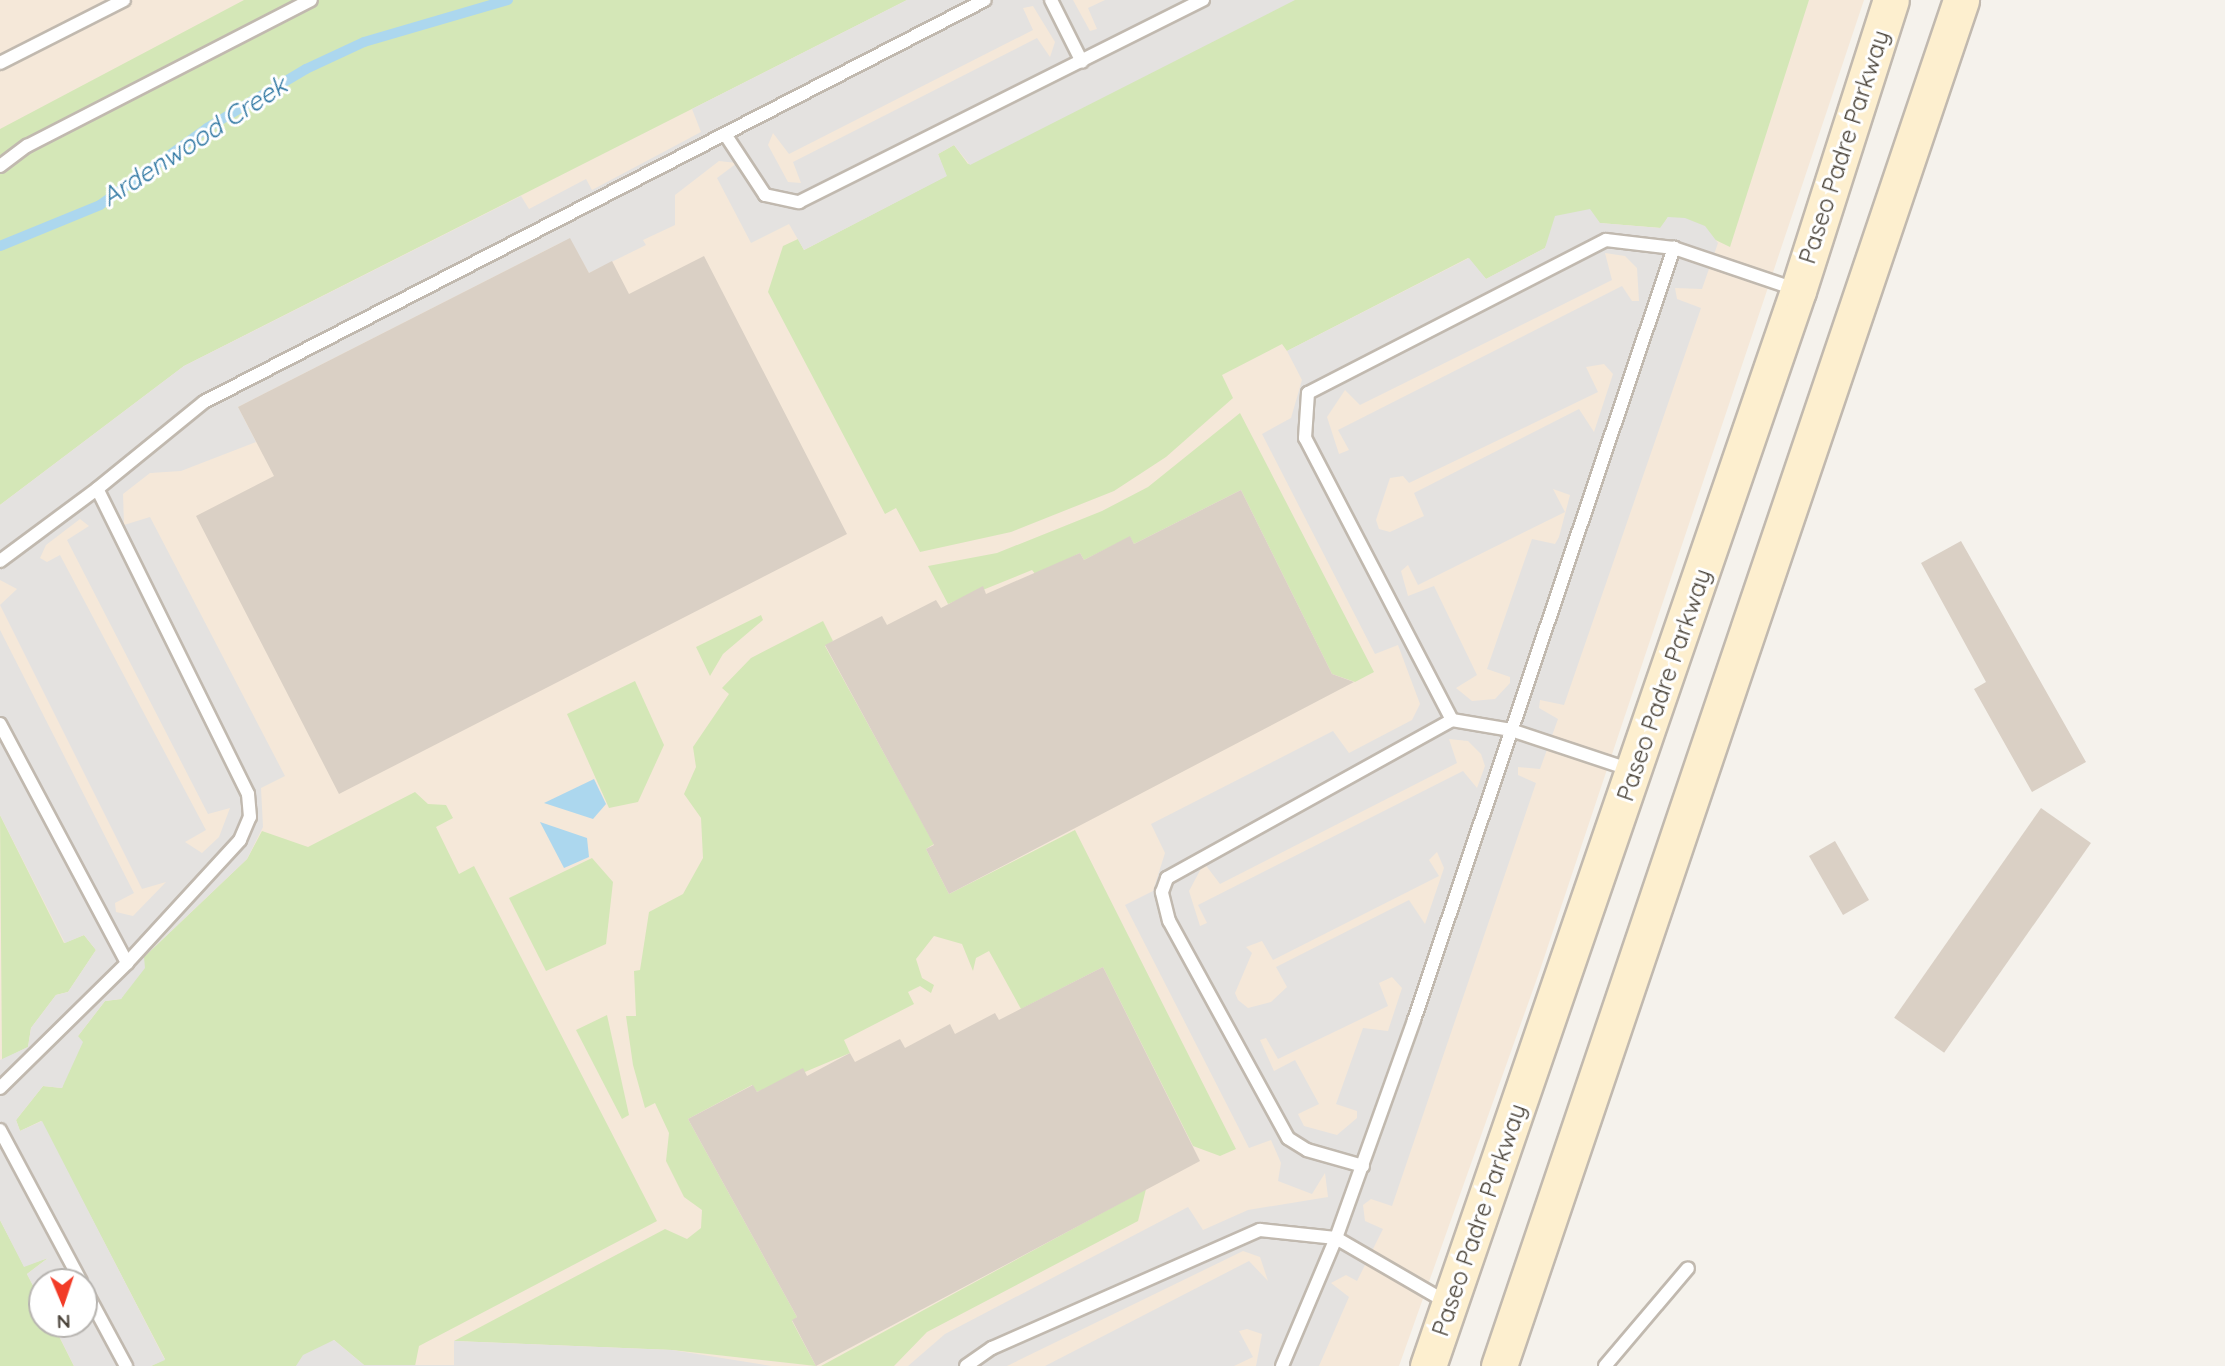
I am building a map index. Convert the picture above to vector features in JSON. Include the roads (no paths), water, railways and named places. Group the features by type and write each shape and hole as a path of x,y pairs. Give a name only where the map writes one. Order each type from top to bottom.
{"main road":[{"name":"Paseo Padre Parkway","path":"1428,1366 1635,772 1798,291 1891,0"},
{"path":"1499,1366 1961,0"}],"lane":[{"path":"0,63 124,0"},
{"path":"0,166 27,146 311,0"},
{"path":"0,561 97,489 204,402 985,0"},
{"path":"1051,0 1082,62"},
{"path":"725,134 765,195 800,202 1203,0"},
{"path":"1452,720 1305,438 1308,393 1598,243 1616,239 1674,248 1798,291"},
{"path":"1282,1366 1363,1166 1674,248"},
{"path":"0,1088 127,963 240,840 250,817 248,794 97,489"},
{"path":"1363,1166 1307,1150 1289,1138 1169,921 1162,892 1175,871 1452,720 1511,730 1635,772"},
{"path":"0,724 127,963"},
{"path":"0,1130 74,1268"},
{"path":"966,1366 1234,1236 1274,1229 1336,1238 1450,1304"},
{"path":"1605,1366 1688,1268"},
{"path":"98,1314 126,1366"}],"water":[{"path":"594,779 606,804 593,819 544,803"},
{"path":"540,822 587,838 589,857 564,868"}],"waterway":[{"name":"Ardenwood Creek","path":"0,246 100,205 207,128 306,69 364,42 508,0"}]}
